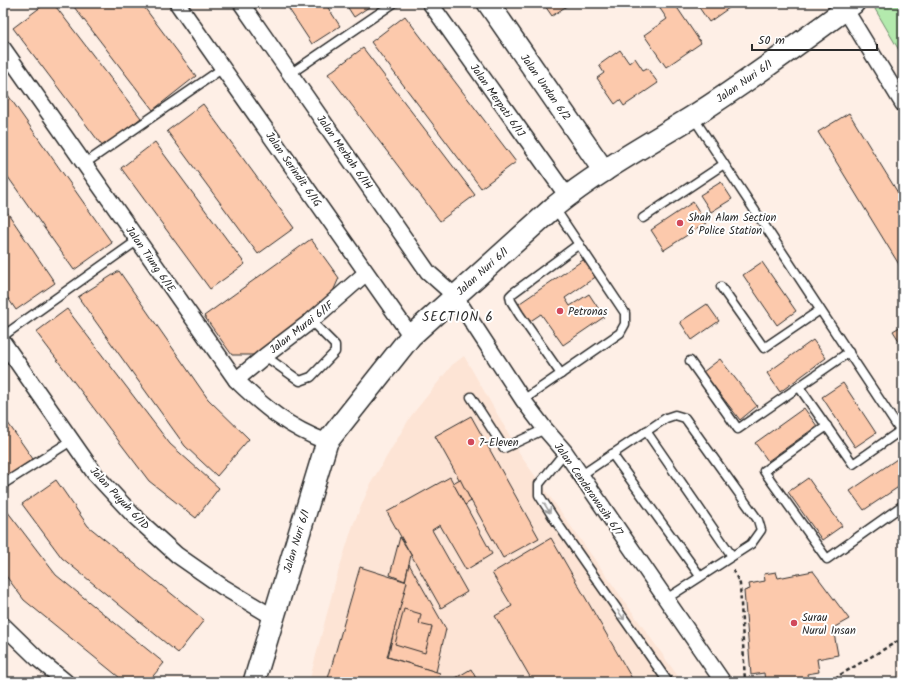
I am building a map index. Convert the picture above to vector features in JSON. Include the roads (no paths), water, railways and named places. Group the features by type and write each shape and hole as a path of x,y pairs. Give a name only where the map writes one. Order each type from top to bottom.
{"street":[{"name":"Jalan Serindit 6/1G","path":"177,3 411,336"},
{"name":"Jalan Merbah 6/1H","path":"241,3 428,272 455,296"},
{"name":"Jalan Merpati 6/1J","path":"430,3 560,202"},
{"name":"Jalan Undan 6/2","path":"488,3 604,170"},
{"name":"Jalan Nuri 6/1","path":"254,682 327,442 411,336 560,202 604,170 731,92 849,6"},
{"path":"849,6 903,104"},
{"name":"Jalan Tiung 6/1E","path":"3,48 236,380 259,402 281,419 306,434 327,442"},
{"name":"Jalan Murai 6/1F","path":"236,380 310,322 366,273"},
{"name":"Jalan Cenderawasih 6/7","path":"455,296 523,400 565,452 580,476 723,682"},
{"name":"Jalan Puyuh 6/1D","path":"3,342 95,474 129,511 177,554 223,587 273,617"},
{"path":"3,625 38,659 66,682"}],"lane":[{"path":"290,74 394,3"},
{"path":"84,164 223,68"},
{"path":"692,116 902,433 853,464 799,387"},
{"path":"643,218 724,164"},
{"path":"523,400 620,333 625,324 625,313 579,244 560,202"},
{"path":"3,336 138,240"},
{"path":"561,374 519,314 511,301 510,296 579,244"},
{"path":"721,287 764,348 820,310"},
{"path":"265,356 300,380 311,377 335,352 335,345 310,322"},
{"path":"690,361 738,429 848,352"},
{"path":"470,398 504,448 545,429"},
{"path":"580,476 666,418 675,415 685,418 758,520 761,530 751,544 666,599"},
{"path":"827,426 764,471 828,559 903,506"},
{"path":"646,431 730,558"},
{"path":"3,484 71,441"},
{"path":"565,452 539,484 539,495 668,682"},
{"path":"612,454 700,576"}],"place":[{"name":"Shah Alam Section 6 Police Station","path":"680,223"},
{"name":"Petronas","path":"560,311"},
{"name":"7-Eleven","path":"471,442"},
{"name":"Surau Nurul Insan","path":"794,623"}],"district":[{"name":"SECTION 6","path":"458,316"}]}
